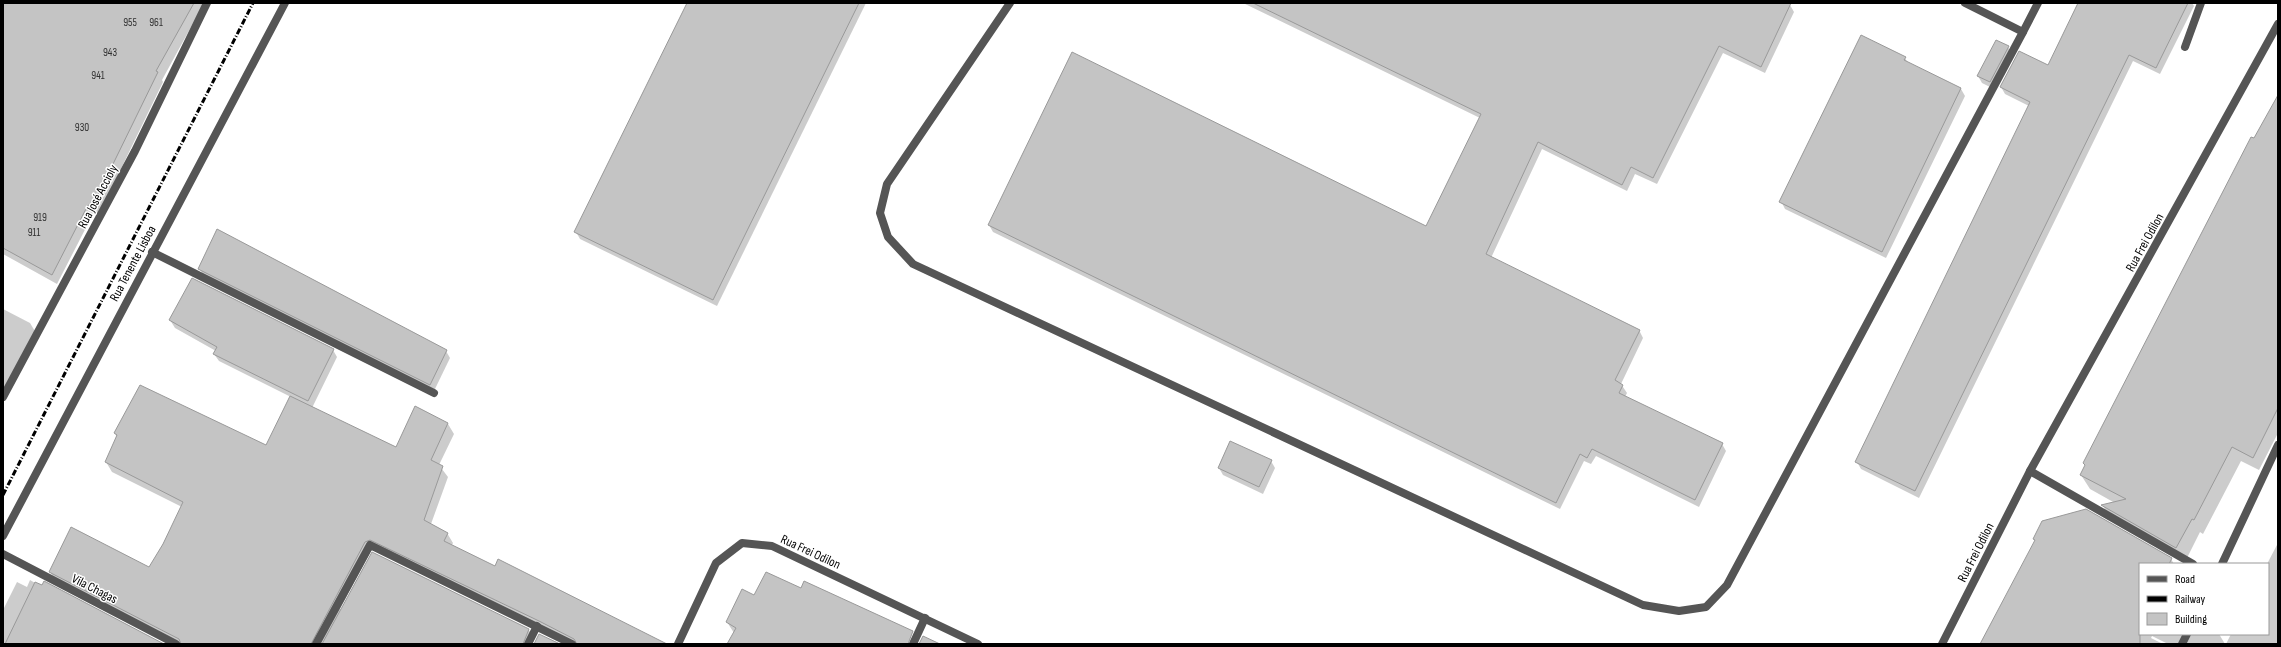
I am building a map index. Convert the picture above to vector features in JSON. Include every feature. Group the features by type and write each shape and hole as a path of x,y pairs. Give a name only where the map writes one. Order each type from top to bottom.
{"street":[{"name":"Rua José Accioly","path":"3,397 135,151 207,3"},
{"name":"Rua Tenente Lisboa","path":"3,536 285,3"},
{"path":"1010,3 887,184 880,213 888,237 913,264 1643,605 1679,611 1706,607 1727,585 2038,3"},
{"path":"1965,3 2023,32"},
{"path":"2185,47 2201,3"},
{"name":"Rua Frei Odilon","path":"1942,644 2030,471 2278,24"},
{"path":"152,252 434,393"},
{"path":"2222,563 2278,445"},
{"path":"2030,471 2191,563"},
{"name":"Rua Frei Odilon","path":"678,644 716,564 742,543 772,546 978,644"},
{"path":"316,644 370,545 572,644"},
{"name":"Vila Chagas","path":"3,554 176,644"},
{"path":"913,644 925,618"},
{"path":"528,644 537,626"},
{"path":"2182,644 2186,635"}],"building":[{"path":"3,3 194,3 156,71 158,72 92,207 88,205 52,275 3,248"},
{"path":"687,3 859,3 713,300 574,232"},
{"path":"1253,3 1791,3 1761,67 1719,46 1653,178 1631,167 1622,185 1538,142 1486,254 1640,330 1615,380 1623,385 1619,393 1723,443 1695,500 1592,449 1587,458 1580,454 1556,503 988,225 1072,52 1426,226 1481,114"},
{"path":"2078,3 2188,3 2156,68 2129,55 1915,491 1855,462 2030,102 2000,87 2019,51 2048,65"},
{"path":"1861,35 1906,57 1904,60 1961,88 1882,252 1779,202"},
{"path":"1996,40 2009,46 1990,82 1977,76"},
{"path":"2278,95 2278,408 2253,458 2232,447 2194,520 2192,519 2176,548 2101,505 2126,499 2080,475 2085,465 2083,463 2251,137 2254,138"},
{"path":"217,229 447,350 430,385 198,269"},
{"path":"192,278 334,349 308,401 213,354 217,347 169,320"},
{"path":"140,385 266,445 290,396 396,447 415,406 448,423 431,460 443,466 424,520 448,533 444,541 495,566 498,559 667,644 577,644 574,639 539,621 370,540 365,542 311,644 181,644 179,639 49,572 71,527 149,567 163,544 183,502 105,462 117,435 114,433"},
{"path":"1230,441 1272,460 1259,487 1218,468"},
{"path":"2086,509 2172,558 2170,563 2139,563 2140,644 1980,644 2035,540 2033,539 2042,521"},
{"path":"372,552 529,629 523,644 322,644"},
{"path":"766,572 801,588 804,581 913,631 908,644 727,644 736,628 726,622 742,589 754,595"},
{"path":"44,581 164,644 5,644 35,582 42,585"},
{"path":"539,634 560,644 534,644"},
{"path":"923,636 940,644 919,644"}],"railway":[{"path":"3,495 253,3"}]}
